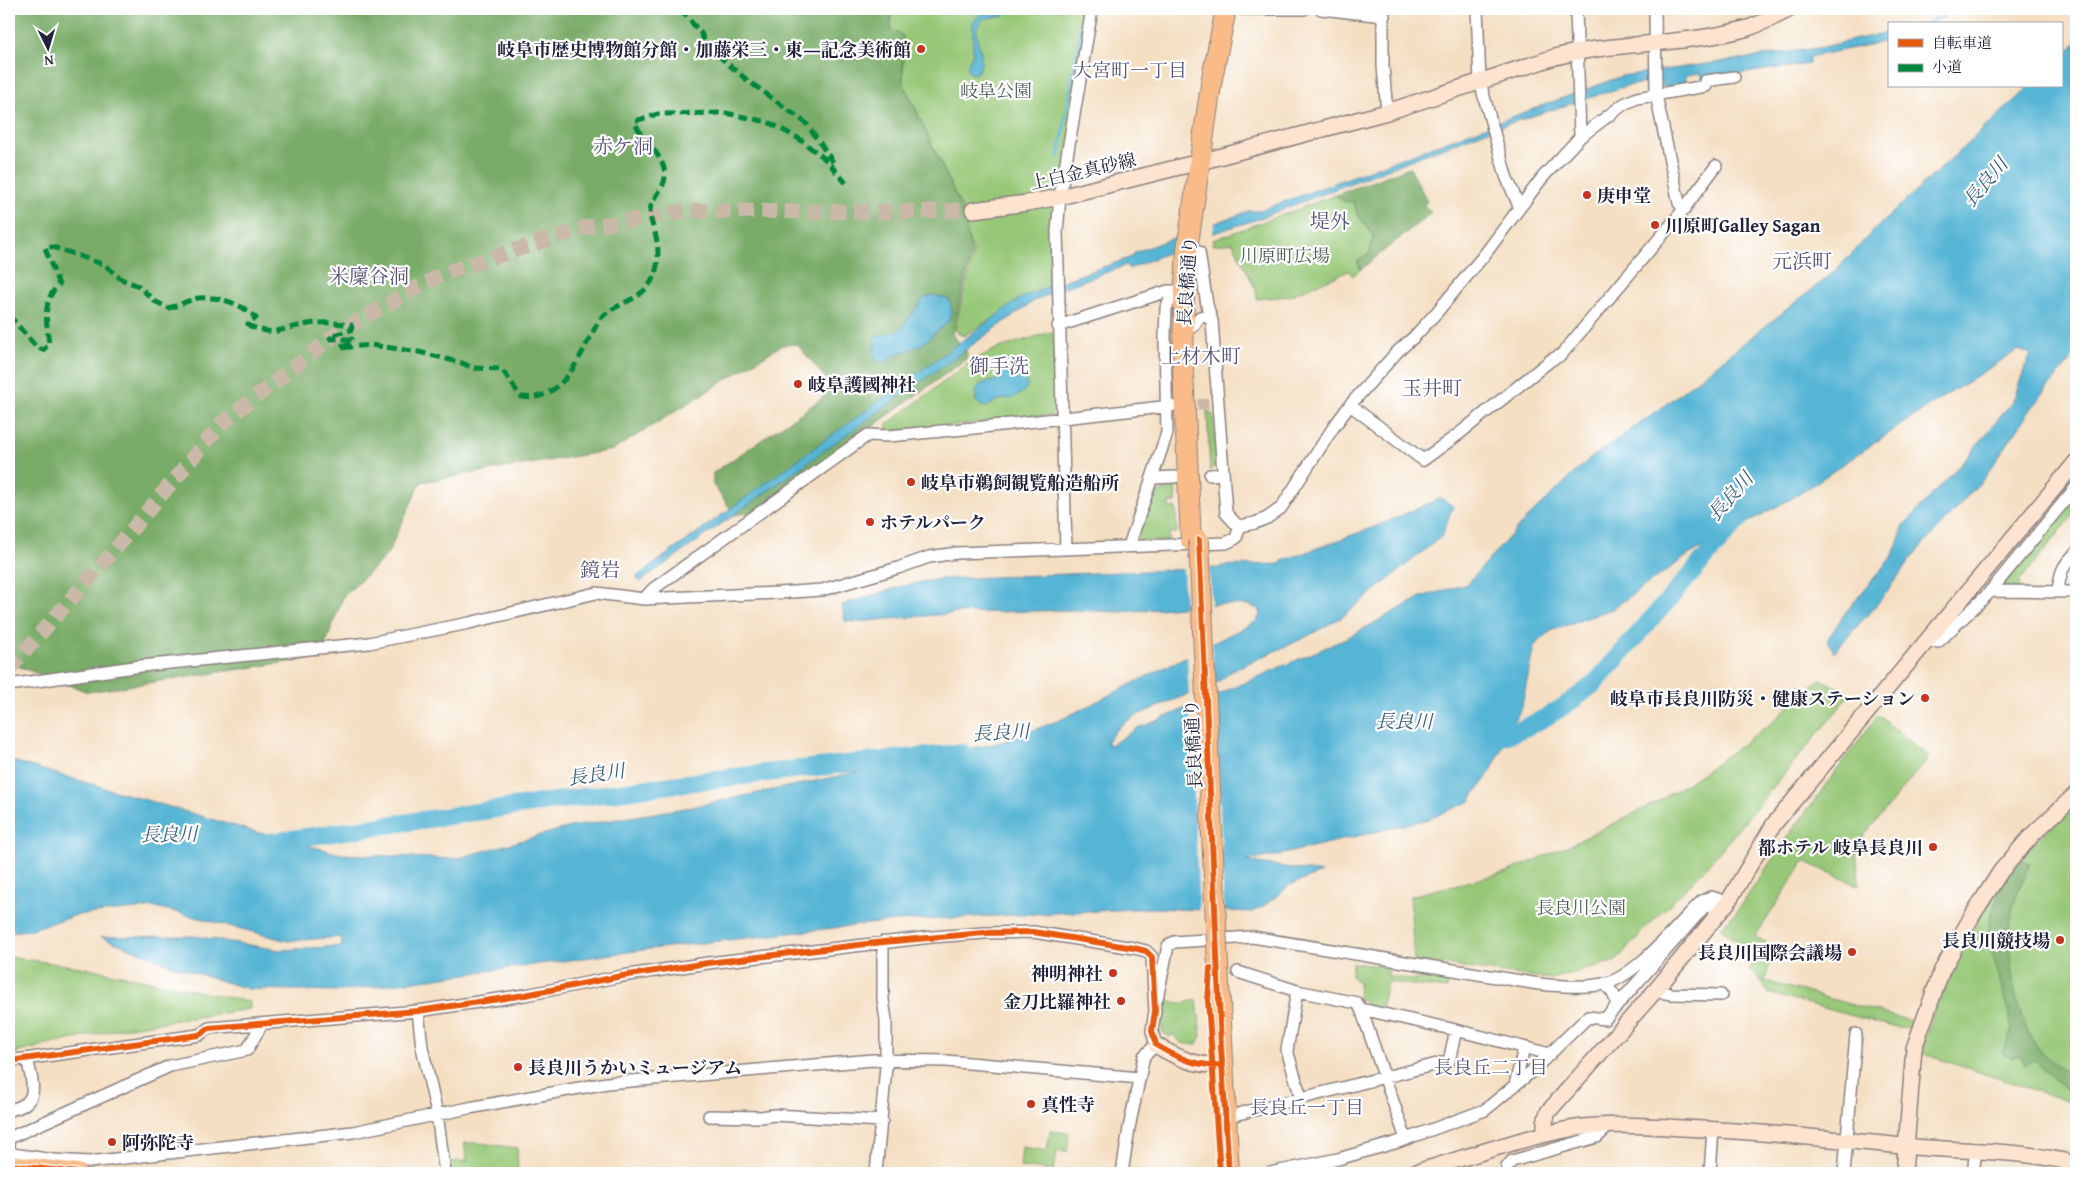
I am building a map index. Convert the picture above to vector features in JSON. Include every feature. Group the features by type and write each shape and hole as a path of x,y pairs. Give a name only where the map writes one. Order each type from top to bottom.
{"highway":[{"name":"長良橋通り","path":"1206,160 1212,78 1225,9"},
{"name":"長良橋通り","path":"1218,1065 1208,945 1195,540 1192,327 1195,250 1200,205 1206,160 1234,9"},
{"name":"長良橋通り","path":"1195,250 1184,295 1183,369 1195,540"},
{"path":"1218,1065 1226,1117 1229,1173"},
{"path":"1218,1065 1220,1173"}],"main road":[{"path":"9,1165 78,1173"}],"street":[{"path":"1066,549 1058,324 1057,232 1060,197 1092,9"},
{"path":"1242,9 1304,9"},
{"path":"1320,9 1384,12 1383,66 1387,112"},
{"path":"1477,9 1480,82 1506,176 1519,206"},
{"path":"1576,9 1580,137"},
{"path":"1655,9 1656,90 1679,203 1685,209"},
{"name":"上白金真砂線","path":"973,210 1027,204 1060,197 1206,160 1387,112 1555,57 1578,52 1656,50 1748,28 1769,20 1784,10"},
{"path":"1195,250 1212,321 1213,403 1223,474 1226,513 1232,521 1240,526 1268,518 1280,508 1323,442 1350,405 1396,352 1416,336 1437,312 1485,254 1519,206 1580,137 1624,104 1656,90 1706,86 1705,81 1734,77"},
{"path":"1350,405 1423,460 1460,433 1551,360 1561,355 1685,209 1716,166"},
{"path":"1058,324 1168,291 1184,295"},
{"path":"1129,546 1167,434 1169,406 1165,364 1166,308 1170,300 1184,295"},
{"path":"1192,327 1200,317 1206,316 1212,321"},
{"path":"644,599 652,589 868,435 888,436 974,428 1169,406"},
{"path":"1545,1134 1545,1122 1548,1112 1655,991 1724,907 1774,824 2076,462"},
{"path":"1210,475 1223,474"},
{"path":"1153,478 1175,477"},
{"path":"1926,641 1938,642 1990,591 2076,487"},
{"path":"9,685 141,666 369,643 469,623 596,593 644,599 778,594 822,590 929,557 957,553 1226,543 1236,538 1240,526"},
{"path":"2058,592 2060,576 2065,564 2076,553"},
{"path":"1990,591 2076,592"},
{"path":"1904,1173 1914,1048 1942,970 1972,916 2001,871 2033,834 2076,794"},
{"path":"1218,1065 1187,1061 1156,1045 1152,1031 1155,1011 1168,946 1174,942 1208,945 1252,936 1539,984 1578,987 1605,983 1624,976 1702,901 1711,896 1724,907"},
{"path":"1270,1173 1338,1159 1406,1139 1485,1110 1516,1085 1588,1017 1605,1019 1705,906 1724,907"},
{"path":"9,1061 200,1035 209,1028 418,1011 525,995 622,976 708,963 884,942 984,933 1033,932 1146,951 1152,957 1155,1011"},
{"path":"876,1173 886,1060 886,1020 883,1000 884,942"},
{"path":"1238,972 1297,991 1357,1003 1406,1139"},
{"path":"1605,983 1614,995 1617,1006"},
{"path":"1297,991 1287,1050 1300,1098"},
{"path":"1655,991 1671,994 1721,995"},
{"path":"1361,1010 1456,1030 1550,1054"},
{"path":"418,1011 422,1047 437,1114 445,1173"},
{"path":"9,1138 170,1066 247,1050 262,1024"},
{"path":"1226,1117 1449,1061 1456,1030"},
{"path":"1844,1173 1856,1034"},
{"path":"1122,1173 1144,1056 1156,1045"},
{"path":"1516,1085 1524,1048"},
{"path":"9,1110 22,1108 31,1099 33,1087 27,1059"},
{"path":"9,1148 12,1154 54,1160 89,1162 353,1132 437,1114 607,1084 873,1060 946,1060 1140,1078"},
{"path":"709,1116 761,1117 774,1115 882,1121"},
{"path":"1506,1173 1507,1167 1512,1161 1597,1138 1611,1124"},
{"path":"1413,1173 1545,1134 1611,1124 1713,1129 1906,1146 1976,1150 2061,1160 2076,1164"},
{"path":"1710,1173 1713,1129"},
{"path":"1973,1173 1976,1150"}],"green space":[{"path":"9,9 891,9 891,30 903,36 903,82 962,209 971,249 952,334 967,352 966,359 756,511 735,515 713,485 713,473 824,397 827,380 797,344 782,345 613,450 421,482 387,555 343,597 321,657 88,692 9,663"},
{"name":"岐阜公園","path":"891,9 1092,9 1050,249 1048,286 963,336 955,328 973,249 968,243 962,209 903,82 903,36 891,30"},
{"path":"1410,167 1427,201 1424,205 1431,213 1360,270 1358,261 1370,253 1373,235 1357,214 1354,202 1343,201 1336,195"},
{"name":"川原町広場","path":"1336,195 1343,201 1354,202 1357,214 1373,235 1370,253 1358,261 1360,270 1353,276 1349,271 1289,296 1257,299 1256,290 1233,243 1212,245 1213,240"},
{"path":"1051,332 1053,333 1057,410 1052,415 889,432 886,425 973,360 996,349"},
{"path":"1207,410 1213,415 1217,463 1210,471"},
{"path":"1175,481 1176,503 1169,503 1169,508 1176,508 1177,533 1169,533 1169,541 1138,541 1137,537 1152,494 1168,489"},
{"path":"2076,493 2076,512 2019,582 2020,588 2004,587 2002,582"},
{"name":"長良川公園","path":"1821,679 1850,695 1705,869 1616,961 1552,979 1414,961 1410,896 1507,872 1568,846 1655,803 1700,775 1774,721 1800,695"},
{"path":"1878,715 1929,757 1856,845 1859,886 1804,861 1755,937 1774,946 1765,981 1911,1021 1910,1028 1890,1026 1768,993 1761,980 1749,970 1758,958 1721,928 1738,910 1788,836"},
{"path":"2076,801 2076,1104 1921,1053 1939,995 2001,876"},
{"path":"2023,860 2030,863 2015,900 2010,928 2011,960 2016,994 2025,1026 2032,1039 2046,1056 2076,1081 2076,1096 2054,1080 2033,1060 2025,1065 2020,1055 2012,1058 2002,1053 2012,1029 1988,939 1990,919 2002,883 2009,873"},
{"path":"9,957 87,968 250,1002 250,1009 123,1028 9,1054"},
{"path":"1352,963 1388,967 1388,976 1411,980 1449,978 1447,989 1387,982 1381,1010 1365,1007 1366,1001 1358,999 1359,983 1351,976"},
{"path":"1165,999 1180,1003 1197,1000 1201,1036 1196,1045 1181,1043 1172,1034 1170,1037 1163,1033 1161,1022"},
{"path":"1050,1131 1069,1133 1067,1152 1057,1151 1054,1171 1020,1167 1022,1147 1047,1151"},
{"path":"464,1143 480,1143 517,1148 518,1173 451,1173 450,1162 467,1161"}],"water":[{"path":"1001,9 1011,9 1004,16 984,18 977,27 981,63 975,74 970,73 967,67 973,53 973,23 980,14"},
{"path":"1888,32 1888,41 1809,57 1809,64 1702,79 1701,73 1686,75 1686,85 1662,87 1661,81 1626,86 1486,131 1255,220 1214,233 1129,269 1127,265 1063,288 1034,301 640,582 636,577 1021,298 1132,257 1135,252 1249,211 1259,211 1622,76 1818,48"},
{"name":"長良川","path":"2076,43 2076,353 2034,405 1985,477 1913,556 1879,602 1834,652 1827,640 1845,613 1893,555 1904,525 1970,454 2013,401 2031,354 2018,350 1926,408 1798,495 1690,554 1612,609 1551,631 1534,646 1522,706 1491,771 1469,802 1428,819 1279,855 1246,861 1322,873 1290,885 1268,903 1253,912 1154,908 895,921 650,949 341,991 248,989 180,968 101,937 194,936 280,950 342,946 341,937 288,941 156,907 77,915 29,930 9,932 9,760 252,831 341,854 455,859 570,827 691,807 1002,742 1060,720 1257,621 1260,615 1258,609 1249,605 1217,604 1122,612 1072,610 959,613 855,622 845,621 842,605 903,586 941,579 1280,564 1282,561 1382,524 1441,498 1453,506 1442,536 1342,617 1306,637 1233,670 1218,682 1135,716 1121,725 1107,741 1107,744 1111,745 1139,727 1343,640 1421,597 1467,584 1520,525 1587,461 1660,409 1833,273 1877,227 2028,88 2062,88 2062,56"},
{"path":"933,295 948,299 950,302 952,311 948,322 921,345 895,355 886,362 878,362 874,354 876,337 900,330 924,298"},
{"path":"1008,362 1010,364 1021,363 1028,368 1025,376 1027,387 1013,398 998,400 986,407 980,405 976,401 977,390 981,384 998,380 999,367"}],"pier":[{"path":"1215,221 1212,236 1174,252 1177,234"},
{"path":"1209,566 1211,607 1185,609 1183,568"},
{"path":"1212,641 1214,686 1189,697 1187,654"},
{"path":"1215,694 1224,913 1199,912 1190,704"}],"waterway":[{"path":"1059,157 1084,9"},
{"path":"1929,22 1944,16"},
{"name":"長良川","path":"1486,742 1516,732 1557,711 1595,683 1743,515"},
{"name":"長良川","path":"263,843 700,781 788,770 963,753"}],"tunnel":[{"path":"9,669 118,546 222,423 340,331 442,274 583,228 687,211 896,212 973,210"},
{"path":"1181,405 1209,404"}],"marked path":[{"path":"680,9 701,33 706,45 747,80 806,123 833,162"},
{"path":"9,315 36,347 43,350 49,344 47,305 53,291 59,285 45,248 53,247 105,265 121,279 139,286 154,301 169,308 199,298 215,298 230,302 250,313 256,318 248,324 250,326 272,332 315,323 351,325 351,330 329,336 331,339 352,339 352,343 340,346 340,348 371,345 419,352 462,363 473,368 501,369 522,397 534,397 554,389 562,382 576,364 602,317 637,296 649,285 653,278 658,260 658,248 650,211 665,177 661,161 642,135 635,121 658,114 726,113 768,122 798,138 825,159 846,183"}],"cycle path":[{"path":"1199,540 1221,1047 1229,1173"},
{"path":"9,1061 199,1035 209,1028 418,1011 525,995 622,976 708,963 883,942 984,933 1033,932 1146,951 1152,957 1155,1011 1152,1031 1156,1045 1188,1061 1205,1065 1223,1065"},
{"path":"1210,968 1208,1002 1220,1173"},
{"path":"9,1165 78,1173"}],"place":[{"name":"岐阜市歴史博物館分館・加藤栄三・東―記念美術館","path":"921,49"},
{"name":"庚申堂","path":"1587,195"},
{"name":"川原町Galley Sagan","path":"1655,225"},
{"name":"岐阜護國神社","path":"798,384"},
{"name":"岐阜市鵜飼観覧船造船所","path":"911,482"},
{"name":"ホテルパーク","path":"870,522"},
{"name":"岐阜市長良川防災・健康ステーション","path":"1925,698"},
{"name":"都ホテル 岐阜長良川","path":"1933,847"},
{"name":"長良川競技場","path":"2060,940"},
{"name":"長良川国際会議場","path":"1852,952"},
{"name":"神明神社","path":"1113,973"},
{"name":"金刀比羅神社","path":"1121,1001"},
{"name":"長良川うかいミュージアム","path":"518,1067"},
{"name":"真性寺","path":"1031,1104"},
{"name":"阿弥陀寺","path":"112,1142"}],"district":[{"name":"大宮町一丁目","path":"1130,70"},
{"name":"赤ケ洞","path":"623,145"},
{"name":"堤外","path":"1330,220"},
{"name":"元浜町","path":"1802,260"},
{"name":"米廩谷洞","path":"369,275"},
{"name":"上材木町","path":"1201,355"},
{"name":"御手洗","path":"999,365"},
{"name":"玉井町","path":"1432,387"},
{"name":"鏡岩","path":"600,569"},
{"name":"長良丘二丁目","path":"1491,1067"},
{"name":"長良丘一丁目","path":"1307,1107"}]}
